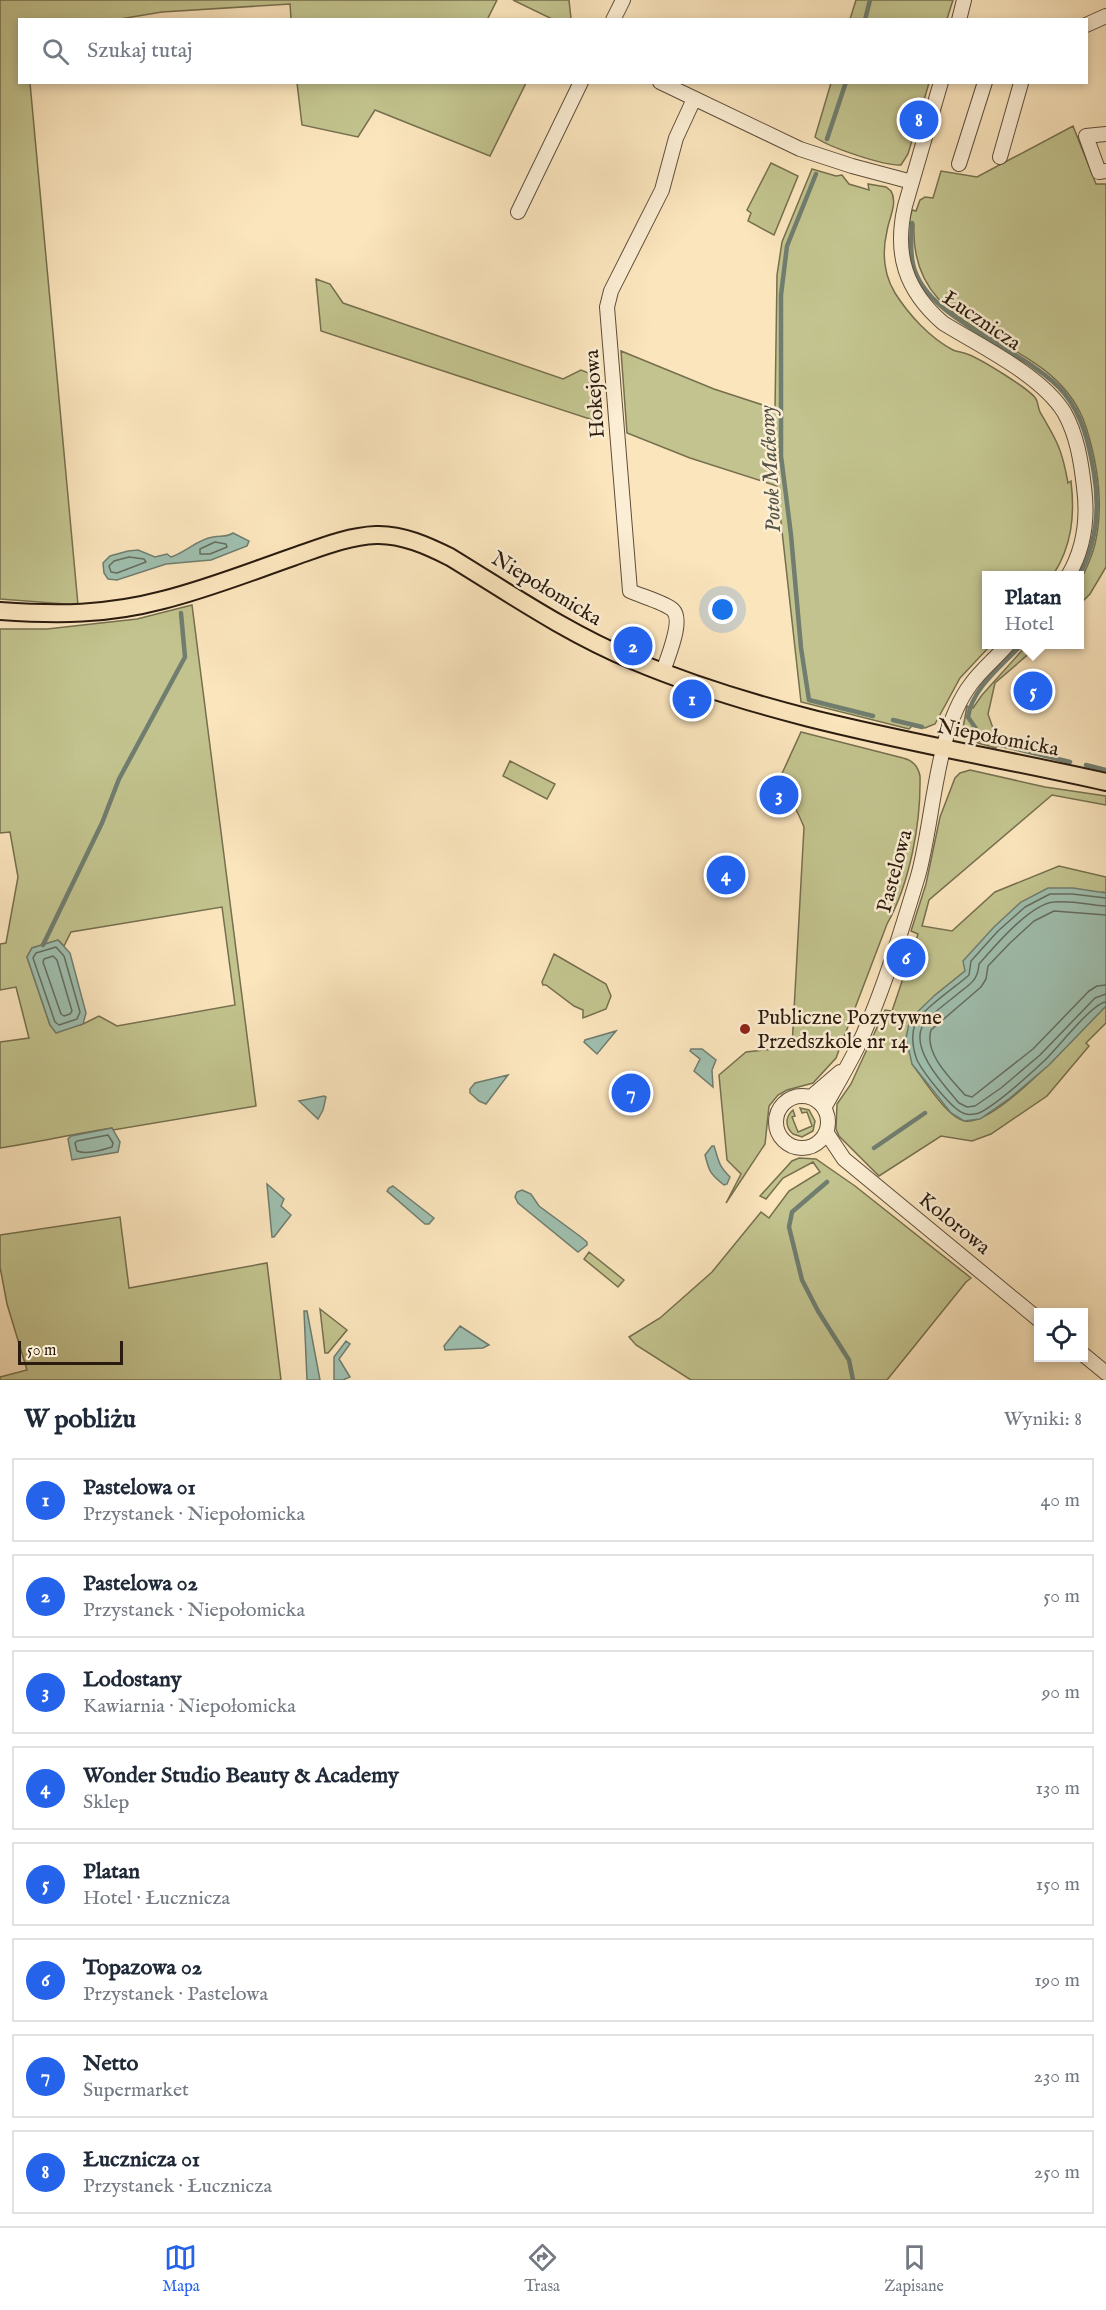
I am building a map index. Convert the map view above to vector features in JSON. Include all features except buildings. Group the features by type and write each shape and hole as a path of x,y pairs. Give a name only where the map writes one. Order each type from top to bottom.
{"main road":[{"name":"Niepołomicka","path":"0,611 60,615 84,614 138,605 186,594 316,549 356,538 377,535 397,537 432,548 580,635 632,660 767,708 944,750 1106,782"}],"street":[{"path":"614,18 623,0"},
{"path":"960,18 964,0"},
{"path":"1088,24 1106,16"},
{"path":"518,212 580,84"},
{"path":"664,84 800,149 912,182"},
{"name":"Łucznicza","path":"940,84 901,225 900,251 908,280 930,312 943,323 1035,380 1053,398 1070,425 1082,462 1086,515 1083,537 1070,571"},
{"path":"959,164 984,84"},
{"path":"1000,157 1021,84"},
{"name":"Hokejowa","path":"663,672 677,629 678,616 672,608 630,591 607,307 611,291 662,190 676,138 694,99"},
{"path":"1106,134 1086,136 1099,171 1106,171"},
{"path":"944,750 959,703 970,684 1004,649"},
{"name":"Pastelowa","path":"824,1108 856,1049 878,997 918,874 944,750"},
{"name":"Pastelowa","path":"812,1097 846,1066"},
{"path":"798,1096 812,1097 824,1108 828,1124 821,1140 813,1146 803,1148 785,1142 776,1126 776,1118 784,1102 798,1096"},
{"name":"Kolorowa","path":"826,1132 844,1159"},
{"name":"Kolorowa","path":"813,1146 844,1159 1034,1316"},
{"path":"1088,1359 1106,1373"}],"green space":[{"path":"0,0 497,0 488,18 291,18 290,4 162,12 126,18 18,18 18,84 30,84 78,605 0,599"},
{"path":"513,0 569,0 571,18 550,18"},
{"path":"856,0 953,0 947,18 850,18"},
{"path":"297,84 526,84 490,156 375,110 358,137 302,125"},
{"path":"831,84 929,84 908,154 901,165 856,155 815,137"},
{"path":"1073,126 1096,184 1106,184 1106,567 1084,600 1084,573 1094,549 1099,515 1094,456 1086,427 1069,395 1045,370 957,316 934,294 918,264 914,224 909,222 912,210 916,211 920,200 925,197 933,198 941,171 977,177"},
{"path":"771,163 798,176 774,235 748,221 751,213 747,210"},
{"path":"812,169 836,176 842,175 849,184 869,190 868,184 886,187 891,191 894,200 885,239 884,255 888,278 895,293 913,318 936,339 953,350 965,353 993,367 1032,394 1058,446 1068,483 1071,481 1073,506 1071,530 1055,571 982,571 982,649 987,649 960,678 935,724 925,728 912,726 909,729 801,702 777,486 690,458 627,433 621,351 714,389 775,409 777,275 782,242"},
{"path":"316,279 330,284 343,303 563,379 581,370 599,377 602,423 321,331"},
{"path":"192,605 256,1106 0,1148 0,1042 29,1038 16,987 0,990 0,944 6,943 18,877 10,832 0,833 0,629 47,629 137,619","holes":["222,907 235,1005 117,1026 99,1016 83,1024 56,1032 50,1025 27,957 32,948 58,940 64,946 71,932"]},
{"path":"1023,649 1034,649 995,683 988,714 996,737 996,748 978,743 967,727 963,728 967,706 973,708"},
{"path":"801,732 912,762 920,776 916,833 902,890 836,1058 813,1083 787,1090 778,1095 769,1106 765,1144 726,1203 741,1174 727,1160 719,1075 746,1052 792,1047 804,827 790,800 774,791"},
{"path":"510,761 555,784 547,799 503,776"},
{"path":"970,770 1045,787 1106,796 1106,805 1052,795 929,900 922,926 952,931 995,892 1059,866 1106,877 1106,893 1103,892 965,971 934,996 912,1064 951,1113 965,1121 980,1118 1018,1093 1106,1006 1106,1023 1086,1043 1089,1046 1047,1096 991,1134 972,1141 941,1136 879,1176 839,1136 836,1129 837,1104 851,1084 885,1010 892,1011 918,934 911,931 926,884 940,817 955,778 960,773"},
{"path":"554,954 606,984 611,996 606,1009 583,1018 583,1010 543,985 542,982"},
{"path":"800,1108 809,1110 815,1121 813,1131 802,1137 793,1134 787,1122 793,1110 795,1116 792,1117 798,1132 812,1126 807,1112 802,1113"},
{"path":"799,1158 816,1159 855,1186 971,1278 887,1380 691,1380 636,1345 629,1337 660,1318 712,1272 761,1212 769,1218 789,1191 820,1172 813,1162 783,1178 766,1199 760,1196 792,1161"},
{"path":"120,1217 129,1288 267,1263 281,1380 0,1380 0,1377 27,1370 7,1304 0,1267 0,1235"},
{"path":"589,1252 624,1280 618,1287 584,1259"},
{"path":"320,1309 347,1330 328,1353 325,1353"}],"water":[{"path":"233,533 249,541 247,546 211,560 166,564 117,580 108,579 104,573 103,563 110,556 138,550 155,557 167,554 171,557 202,540"},
{"path":"1048,888 1073,888 1106,893 1106,1006 1049,1065 1010,1098 980,1119 964,1121 951,1113 912,1064 906,1038 910,1019 965,971 963,961 994,927 1021,902"},
{"path":"58,940 70,953 86,1013 83,1024 56,1033 50,1025 27,957 32,948"},
{"path":"616,1031 597,1054 584,1042 585,1040"},
{"path":"691,1049 702,1049 716,1060 712,1070 713,1087 694,1071 700,1059 690,1051"},
{"path":"508,1075 486,1104 470,1093 475,1083"},
{"path":"326,1097 323,1110 318,1119 299,1101"},
{"path":"112,1128 120,1142 118,1152 72,1160 68,1139 71,1136"},
{"path":"714,1146 721,1166 730,1177 727,1184 724,1185 719,1181 709,1169 705,1155"},
{"path":"267,1184 284,1199 281,1206 291,1215 274,1237 272,1237"},
{"path":"393,1186 434,1218 429,1224 425,1224 387,1191"},
{"path":"522,1190 531,1194 539,1206 581,1237 587,1245 578,1252 518,1203 515,1197 517,1192"},
{"path":"304,1311 307,1311 320,1380 307,1380"},
{"path":"460,1326 489,1345 483,1348 445,1350 444,1346"},
{"path":"346,1341 350,1344 339,1359 350,1377 334,1380 334,1357"}],"waterway":[{"name":"Potok Maćkowy","path":"866,18 870,0"},
{"name":"Potok Maćkowy","path":"827,139 845,84"},
{"name":"Potok Maćkowy","path":"816,174 787,246 781,295 781,456 801,648 809,700 873,716"},
{"path":"912,223 913,264 921,284 937,302 957,318 1048,377 1064,393 1076,411 1090,452 1097,500 1096,526 1090,551 1082,571"},
{"path":"43,945 102,823 119,779 185,657 181,613"},
{"path":"980,740 981,736 968,717 975,696 1017,649"},
{"name":"Potok Maćkowy","path":"893,720 922,727"},
{"name":"Potok Maćkowy","path":"976,739 1070,762"},
{"name":"Potok Maćkowy","path":"1086,765 1106,770"},
{"name":"Potok Maćkowy","path":"874,1148 925,1113"},
{"name":"Potok Maćkowy","path":"827,1182 792,1212 789,1227 802,1280 818,1311 849,1360 853,1380"}],"place":[{"name":"Łucznicza 01","path":"919,120"},
{"name":"Pastelowa 02","path":"633,646"},
{"name":"Platan","path":"1033,691"},
{"name":"Pastelowa 01","path":"692,699"},
{"name":"Lodostany","path":"779,795"},
{"name":"Wonder Studio Beauty & Academy","path":"726,875"},
{"name":"Topazowa 02","path":"906,958"},
{"name":"Publiczne Pozytywne Przedszkole nr 14","path":"745,1029"},
{"name":"Netto","path":"631,1093"}]}
